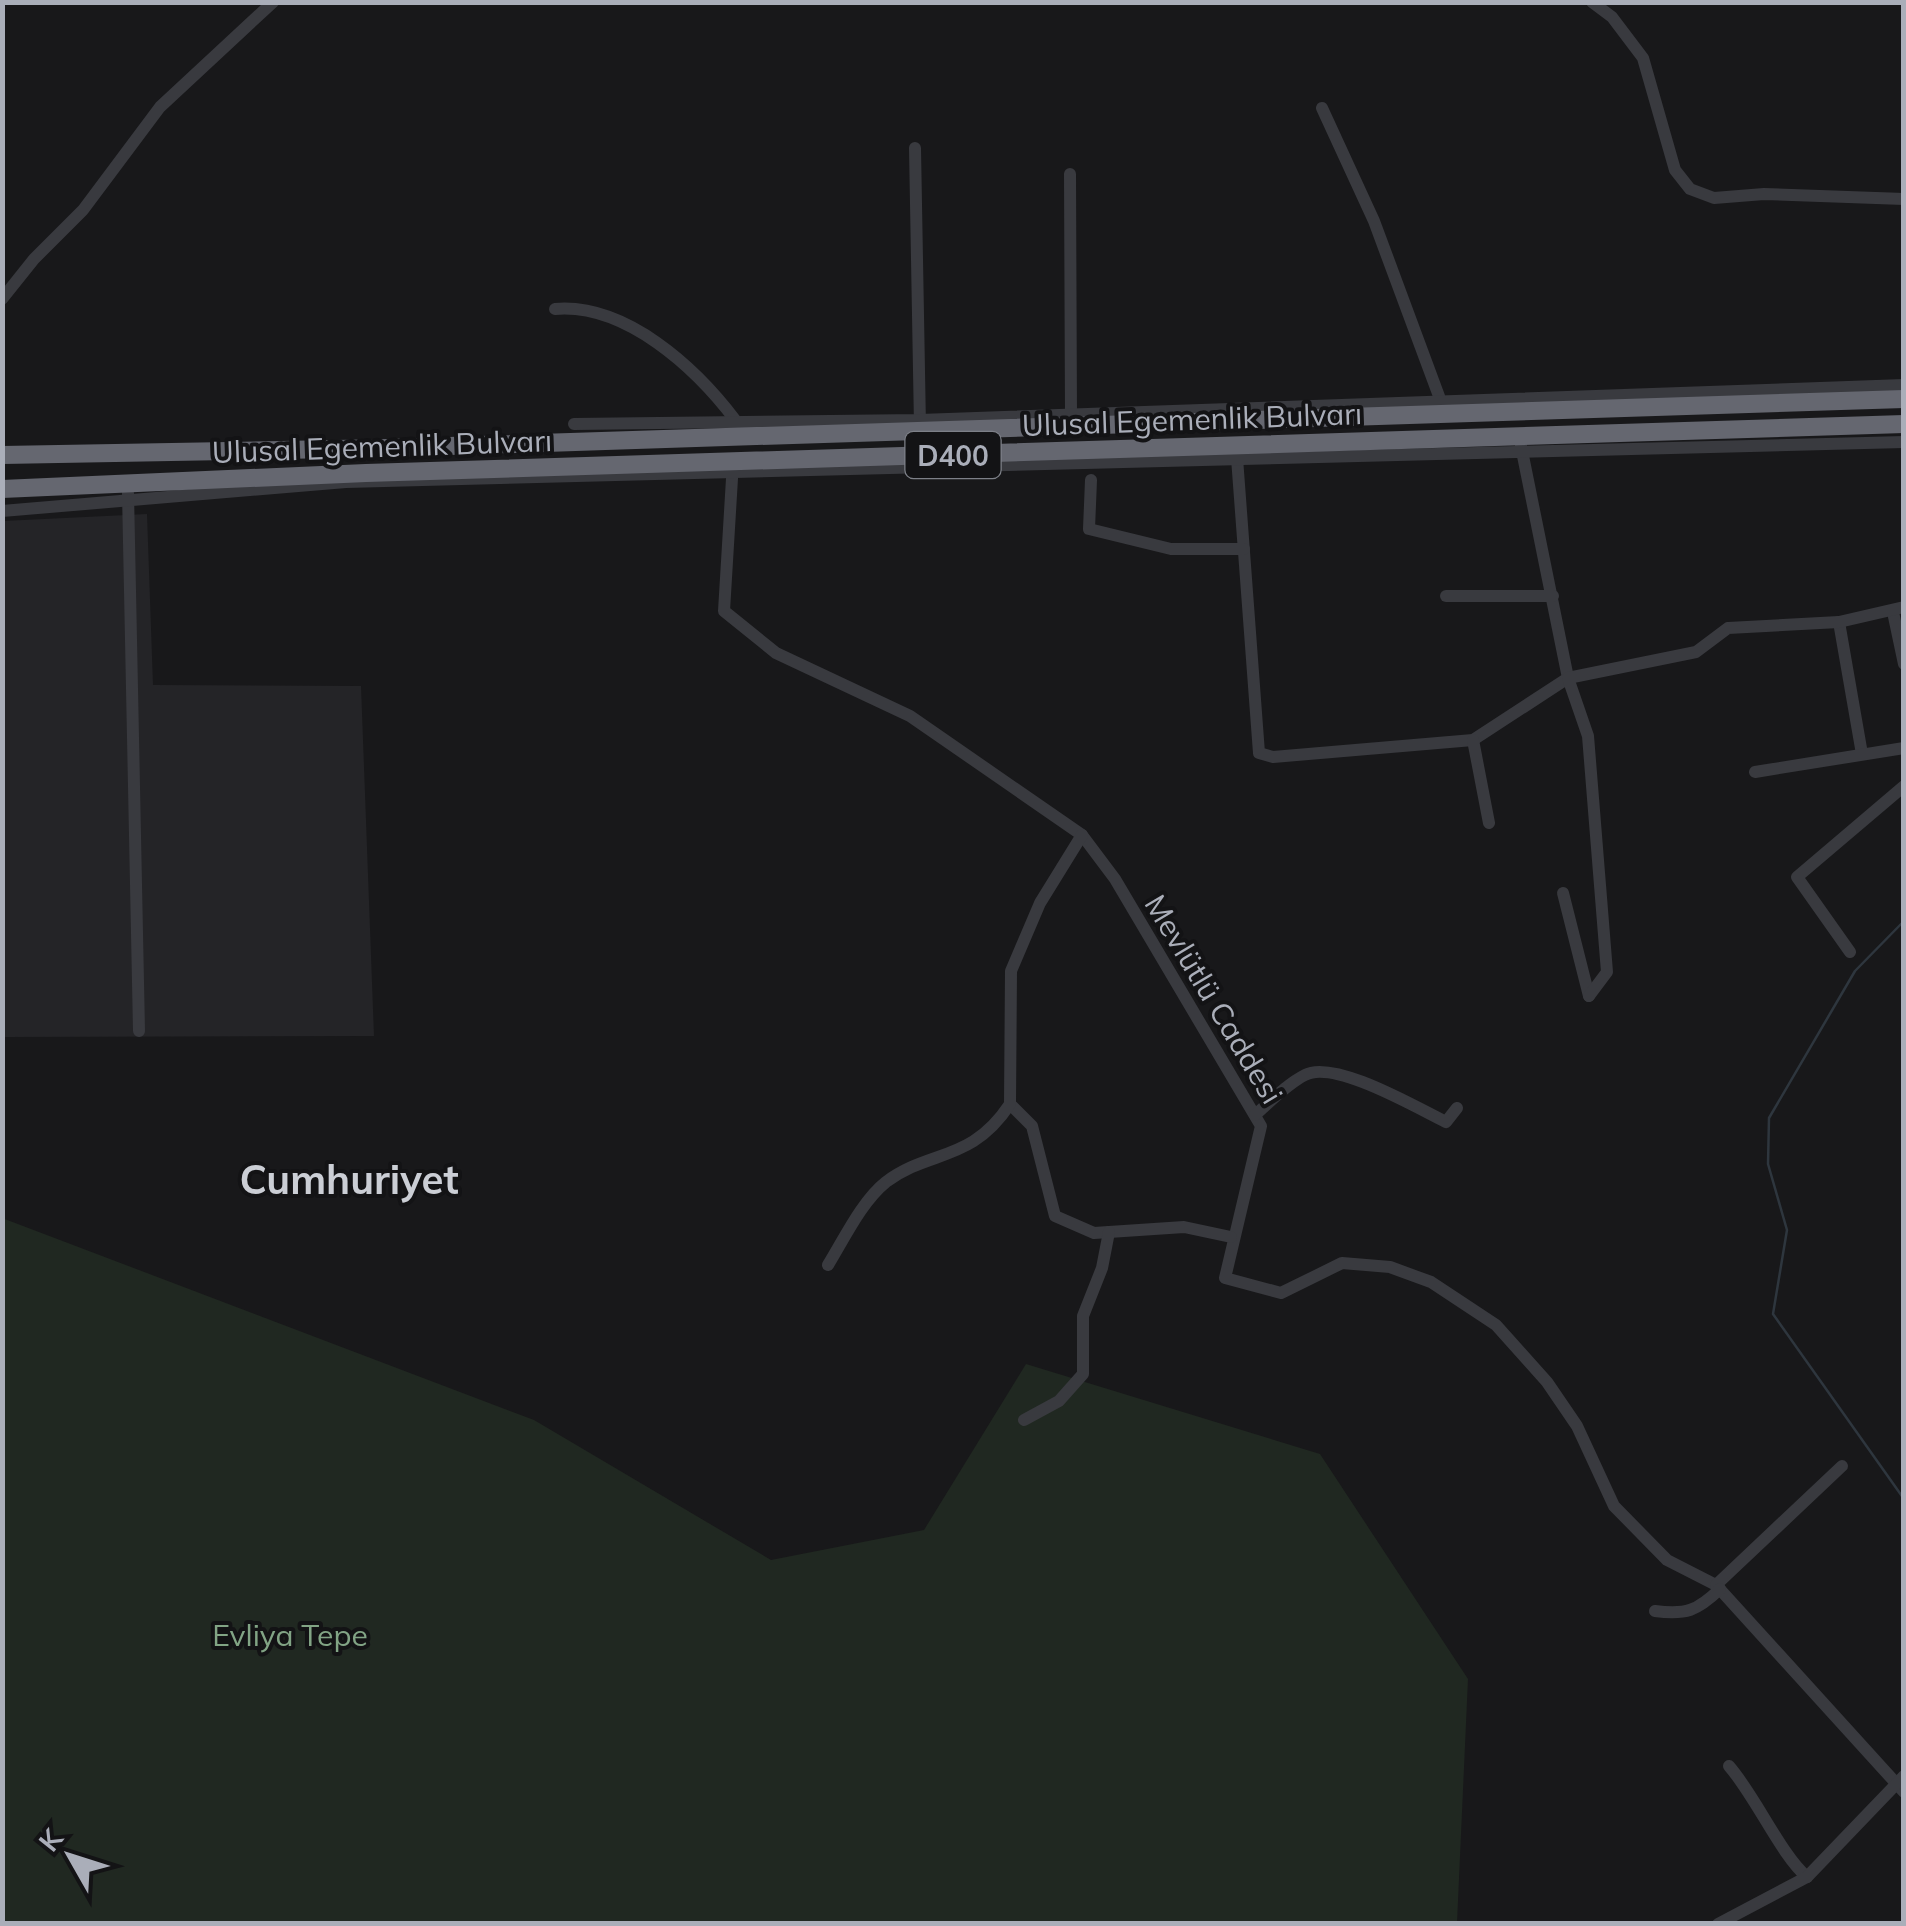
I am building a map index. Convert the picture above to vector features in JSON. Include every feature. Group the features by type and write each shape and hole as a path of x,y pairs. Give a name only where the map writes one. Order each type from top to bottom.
{"highway":[{"name":"Ulusal Egemenlik Bulvarı","path":"2,455 408,447 920,424 1443,408 1517,411 1904,399"},
{"path":"1517,411 1520,442"},
{"name":"Ulusal Egemenlik Bulvarı","path":"2,489 128,482 1520,442 1904,424"}],"street":[{"path":"2,299 83,210 160,107 273,2"},
{"path":"1592,2 1612,17 1643,58 1675,170 1690,189 1714,198 1764,194 1904,199"},
{"path":"1322,108 1389,256 1443,408 1904,385"},
{"path":"574,424 920,424 916,148"},
{"path":"1070,174 1071,419"},
{"path":"555,309 571,308 601,315 629,328 701,379 736,421"},
{"path":"1520,442 1568,678 1588,736 1608,972 1590,996 1563,893"},
{"path":"733,467 1237,458 1520,442 1904,442"},
{"path":"1237,458 1258,753 1273,757 1473,740 1568,678 1696,652 1728,628 1839,622 1898,609 1904,664"},
{"name":"Mevlütlü Caddesi","path":"733,467 724,611 776,653 910,716 1082,835 1115,879 1261,1126 1231,1238 1225,1278 1281,1293 1342,1263 1390,1267 1431,1282 1496,1325 1547,1382 1577,1426 1614,1506 1668,1560 1718,1587 1901,1784"},
{"path":"2,511 366,477"},
{"path":"1091,480 1089,529 1171,548 1244,549"},
{"path":"128,482 139,1031"},
{"path":"1446,596 1553,596"},
{"path":"1839,622 1862,754"},
{"path":"1473,740 1488,823"},
{"path":"1755,772 1904,748"},
{"path":"1850,952 1796,878 1904,786"},
{"path":"828,1265 886,1182 959,1152 998,1122 1010,1104 1011,971 1040,903 1082,835"},
{"path":"1255,1115 1307,1072 1330,1072 1364,1083 1446,1122 1457,1108"},
{"path":"1010,1104 1032,1126 1056,1216 1094,1233 1184,1227 1231,1238"},
{"path":"1024,1420 1059,1402 1083,1374 1083,1316 1102,1268 1109,1232"},
{"path":"1655,1611 1682,1615 1698,1610 1842,1466"},
{"path":"1729,1766 1779,1836 1792,1864 1808,1877"},
{"path":"1718,1924 1808,1877 1901,1784"}],"shaded area":[{"path":"147,514 153,685 361,686 374,1036 3,1037 3,521"}],"green space":[{"name":"Evliya Tepe","path":"2,1218 534,1420 771,1560 924,1530 1026,1364 1320,1454 1468,1679 1457,1923 3,1923"}],"waterway":[{"path":"1904,921 1855,971 1769,1118 1768,1164 1787,1230 1773,1314 1904,1499"}],"district":[{"name":"Cumhuriyet","path":"349,1179"}]}
